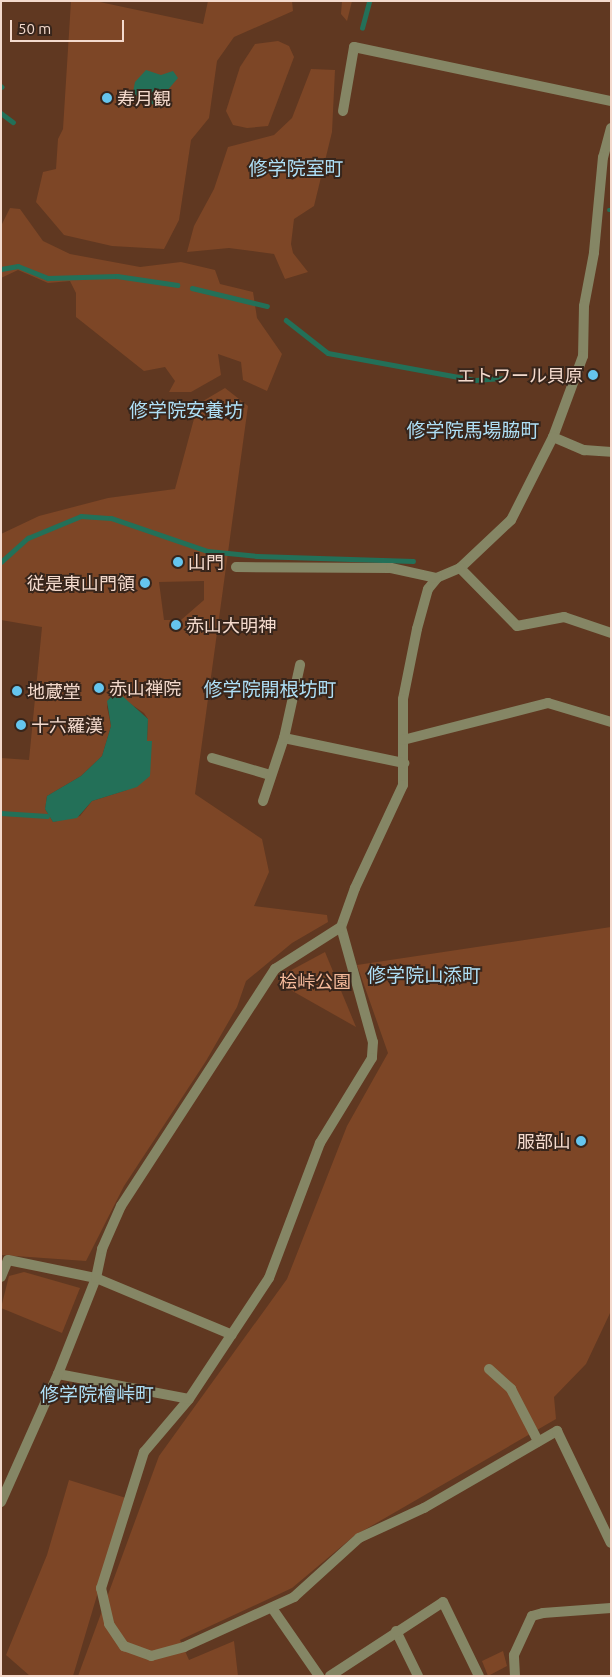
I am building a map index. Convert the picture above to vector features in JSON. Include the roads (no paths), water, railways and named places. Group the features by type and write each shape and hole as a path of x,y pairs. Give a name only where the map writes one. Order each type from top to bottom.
{"street":[{"path":"343,111 354,47 611,101"},
{"path":"611,128 604,157 594,253 584,306 583,356 553,438 511,520 460,568 437,578 428,589 403,699 404,763 400,798 355,888 341,927 373,1042 372,1058 320,1143 269,1278 188,1398 144,1452 101,1588 109,1624 124,1646 151,1656 184,1647 294,1597 359,1538 424,1508 557,1431 611,1543"},
{"path":"553,438 584,450 611,452"},
{"path":"236,567 392,568 437,578"},
{"path":"460,568 517,626 564,617 611,633"},
{"path":"263,801 270,775 284,738 300,665"},
{"path":"403,740 548,703 611,722"},
{"path":"284,738 404,763"},
{"path":"212,758 270,775"},
{"path":"1,1502 58,1374 96,1278 102,1249 121,1206 275,969 341,927"},
{"path":"1,1277 8,1260 96,1278 232,1335"},
{"path":"489,1369 511,1389 538,1441"},
{"path":"58,1374 188,1398"},
{"path":"330,1676 442,1602 479,1676"},
{"path":"272,1608 319,1676"},
{"path":"511,1674 514,1655 532,1616 543,1613 611,1608"},
{"path":"396,1631 418,1676"}],"waterway":[{"path":"362,28 369,1"},
{"path":"1,113 13,122"},
{"path":"1,269 18,266 48,278 117,276 177,285"},
{"path":"192,288 267,306"},
{"path":"286,320 328,353 475,380 505,378"},
{"path":"1,562 28,538 81,516 111,518 208,551 257,556 413,561"},
{"path":"1,813 47,816"}],"place":[{"name":"寿月観","path":"107,98"},
{"name":"エトワール貝原","path":"593,375"},
{"name":"山門","path":"178,562"},
{"name":"従是東山門領","path":"145,583"},
{"name":"赤山大明神","path":"176,625"},
{"name":"赤山禅院","path":"99,688"},
{"name":"地蔵堂","path":"17,691"},
{"name":"十六羅漢","path":"21,725"},
{"name":"服部山","path":"581,1141"}],"district":[{"name":"修学院室町","path":"296,169"},
{"name":"修学院安養坊","path":"186,411"},
{"name":"修学院馬場脇町","path":"473,431"},
{"name":"修学院開根坊町","path":"270,690"},
{"name":"修学院山添町","path":"424,976"},
{"name":"修学院檜峠町","path":"97,1395"}],"park label":[{"name":"桧峠公園","path":"315,981"}]}
